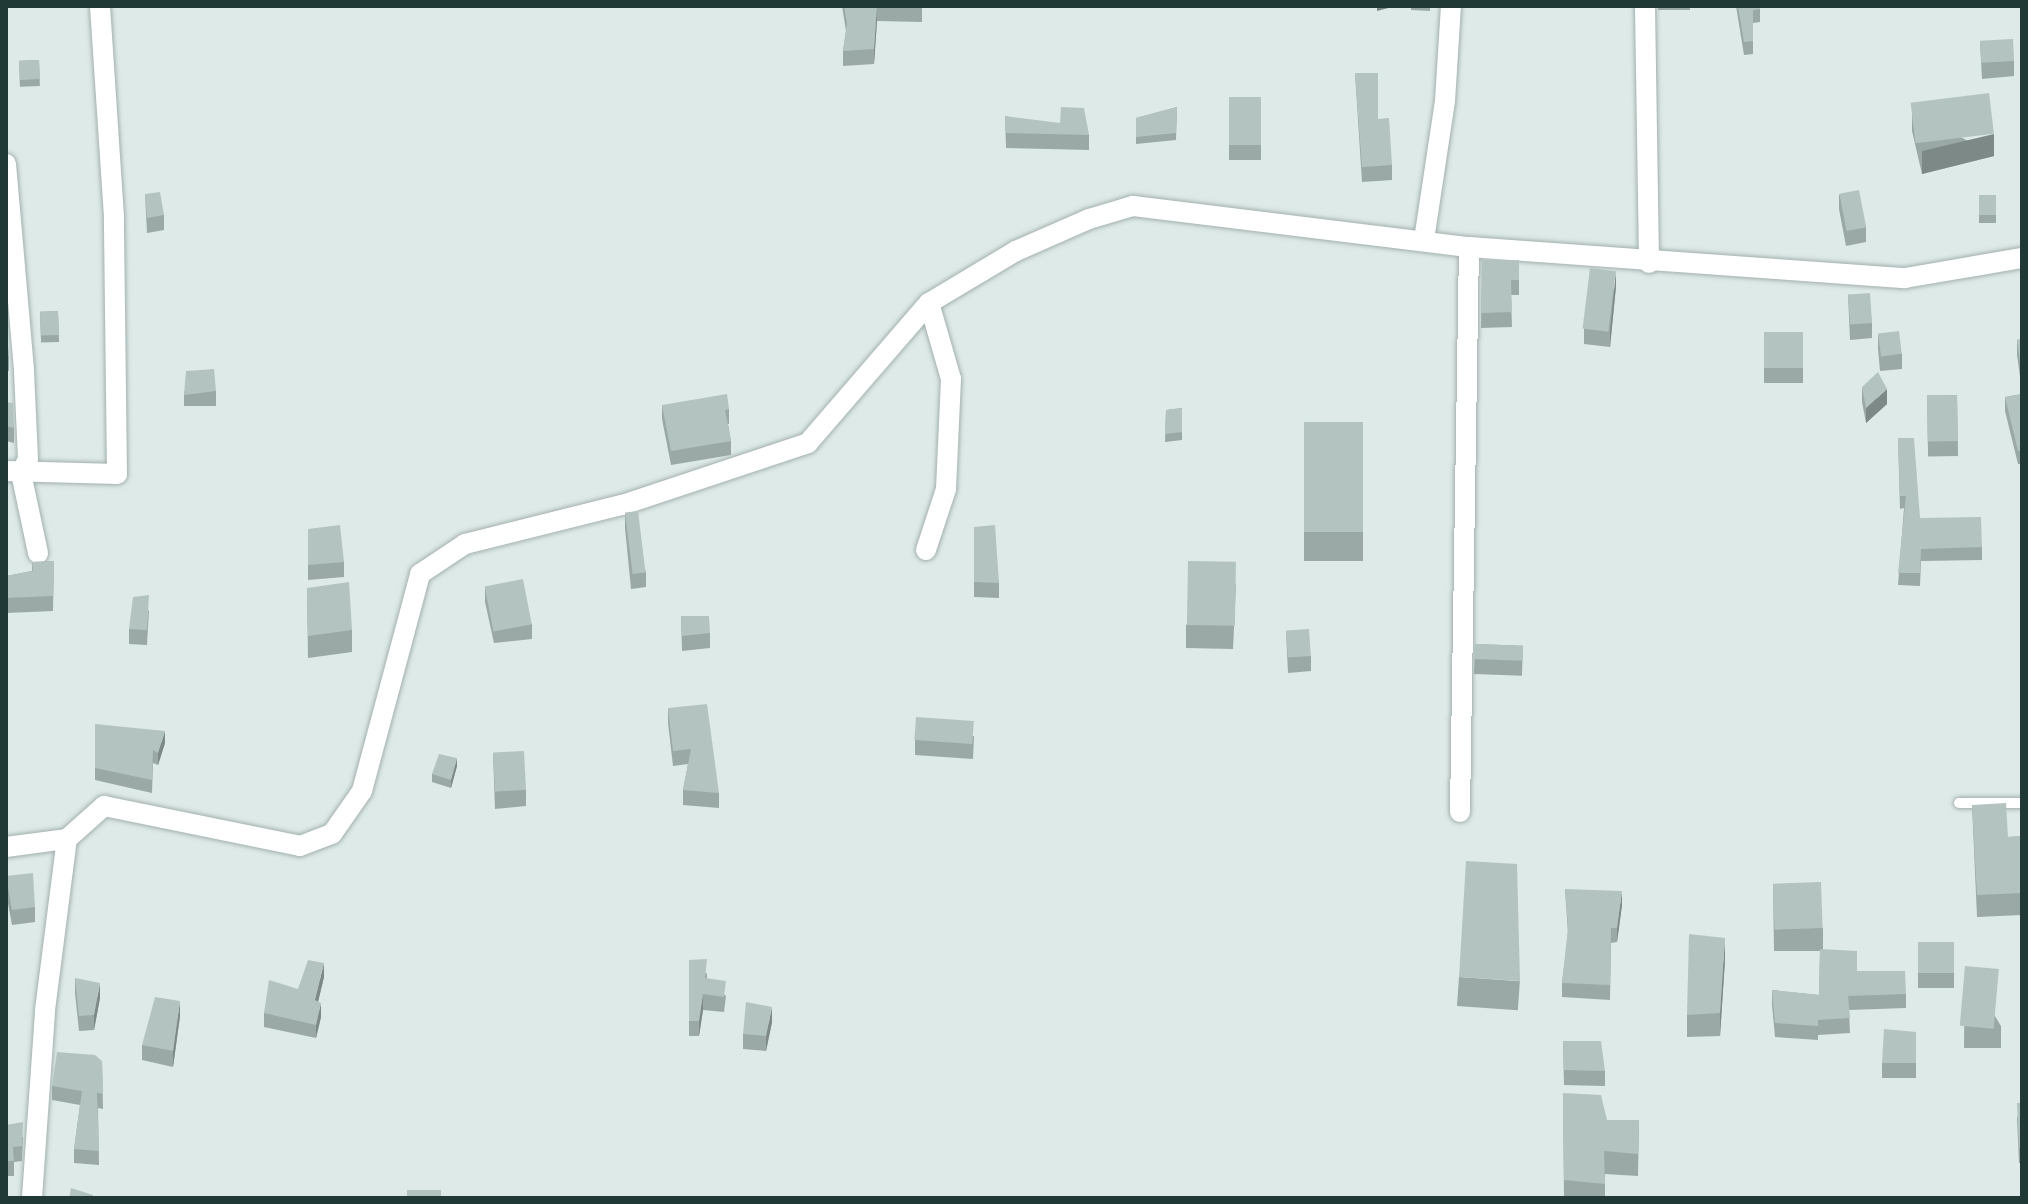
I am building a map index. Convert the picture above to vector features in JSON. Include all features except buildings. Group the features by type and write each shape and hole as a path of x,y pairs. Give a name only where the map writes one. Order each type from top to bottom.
{"street":[{"path":"13,472 117,474 114,217 100,6"},
{"path":"1424,240 1445,101 1451,6"},
{"path":"1645,6 1649,263"},
{"path":"6,164 28,459 13,472"},
{"path":"6,847 67,839 104,806 300,846 332,834 362,791 420,574 465,544 622,505 808,443 929,303 1016,251 1133,206 1469,247 1566,252 1649,263 1905,278 2022,258"},
{"path":"1460,812 1469,247"},
{"path":"926,550 946,489 951,379 929,303"},
{"path":"13,472 38,553"},
{"path":"32,1198 45,1010 67,839"}],"lane":[{"path":"1959,803 2022,803"}]}
